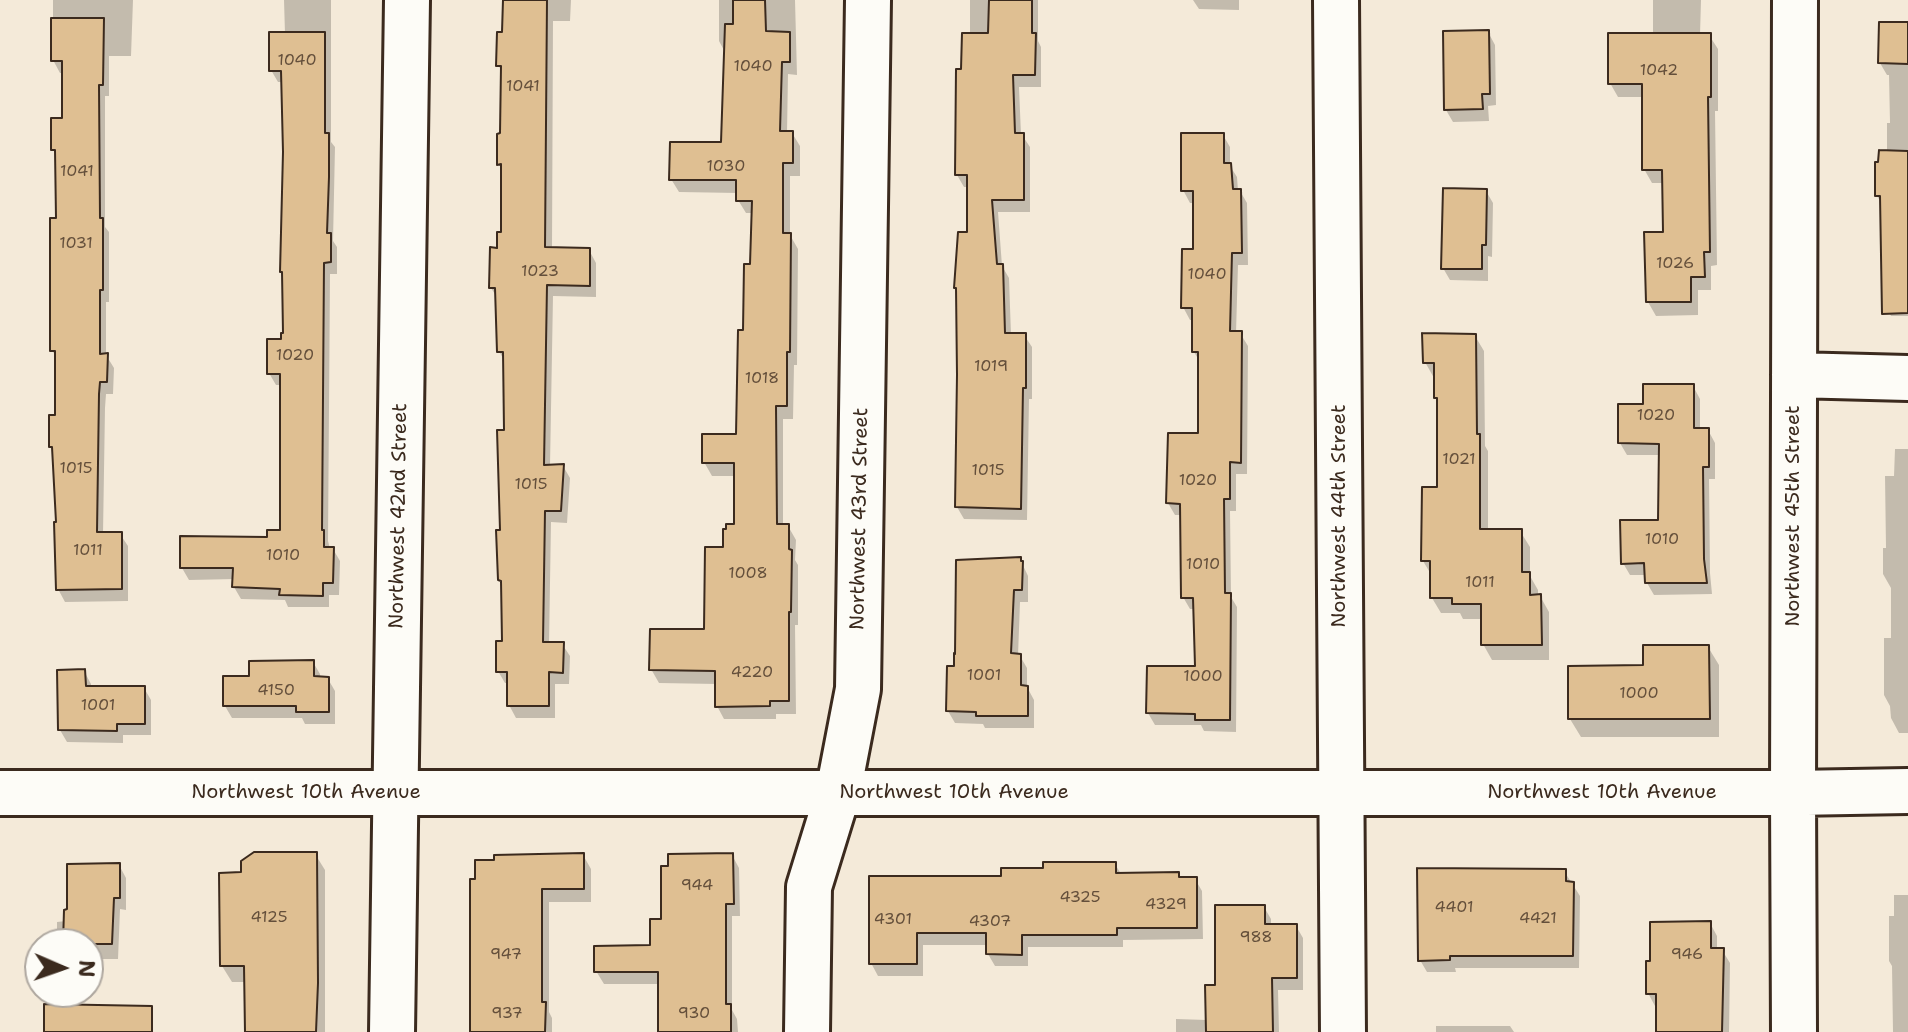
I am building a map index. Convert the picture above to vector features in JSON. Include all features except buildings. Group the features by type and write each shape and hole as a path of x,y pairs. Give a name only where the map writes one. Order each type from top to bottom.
{"street":[{"name":"Northwest 42nd Street","path":"392,1032 407,0"},
{"name":"Northwest 43rd Street","path":"807,1032 809,887 838,793 858,689 868,0"},
{"name":"Northwest 44th Street","path":"1336,0 1343,1032"},
{"name":"Northwest 45th Street","path":"1794,1032 1795,0"},
{"path":"1794,375 1908,378"},
{"name":"Northwest 10th Avenue","path":"0,793 1908,791"}]}
